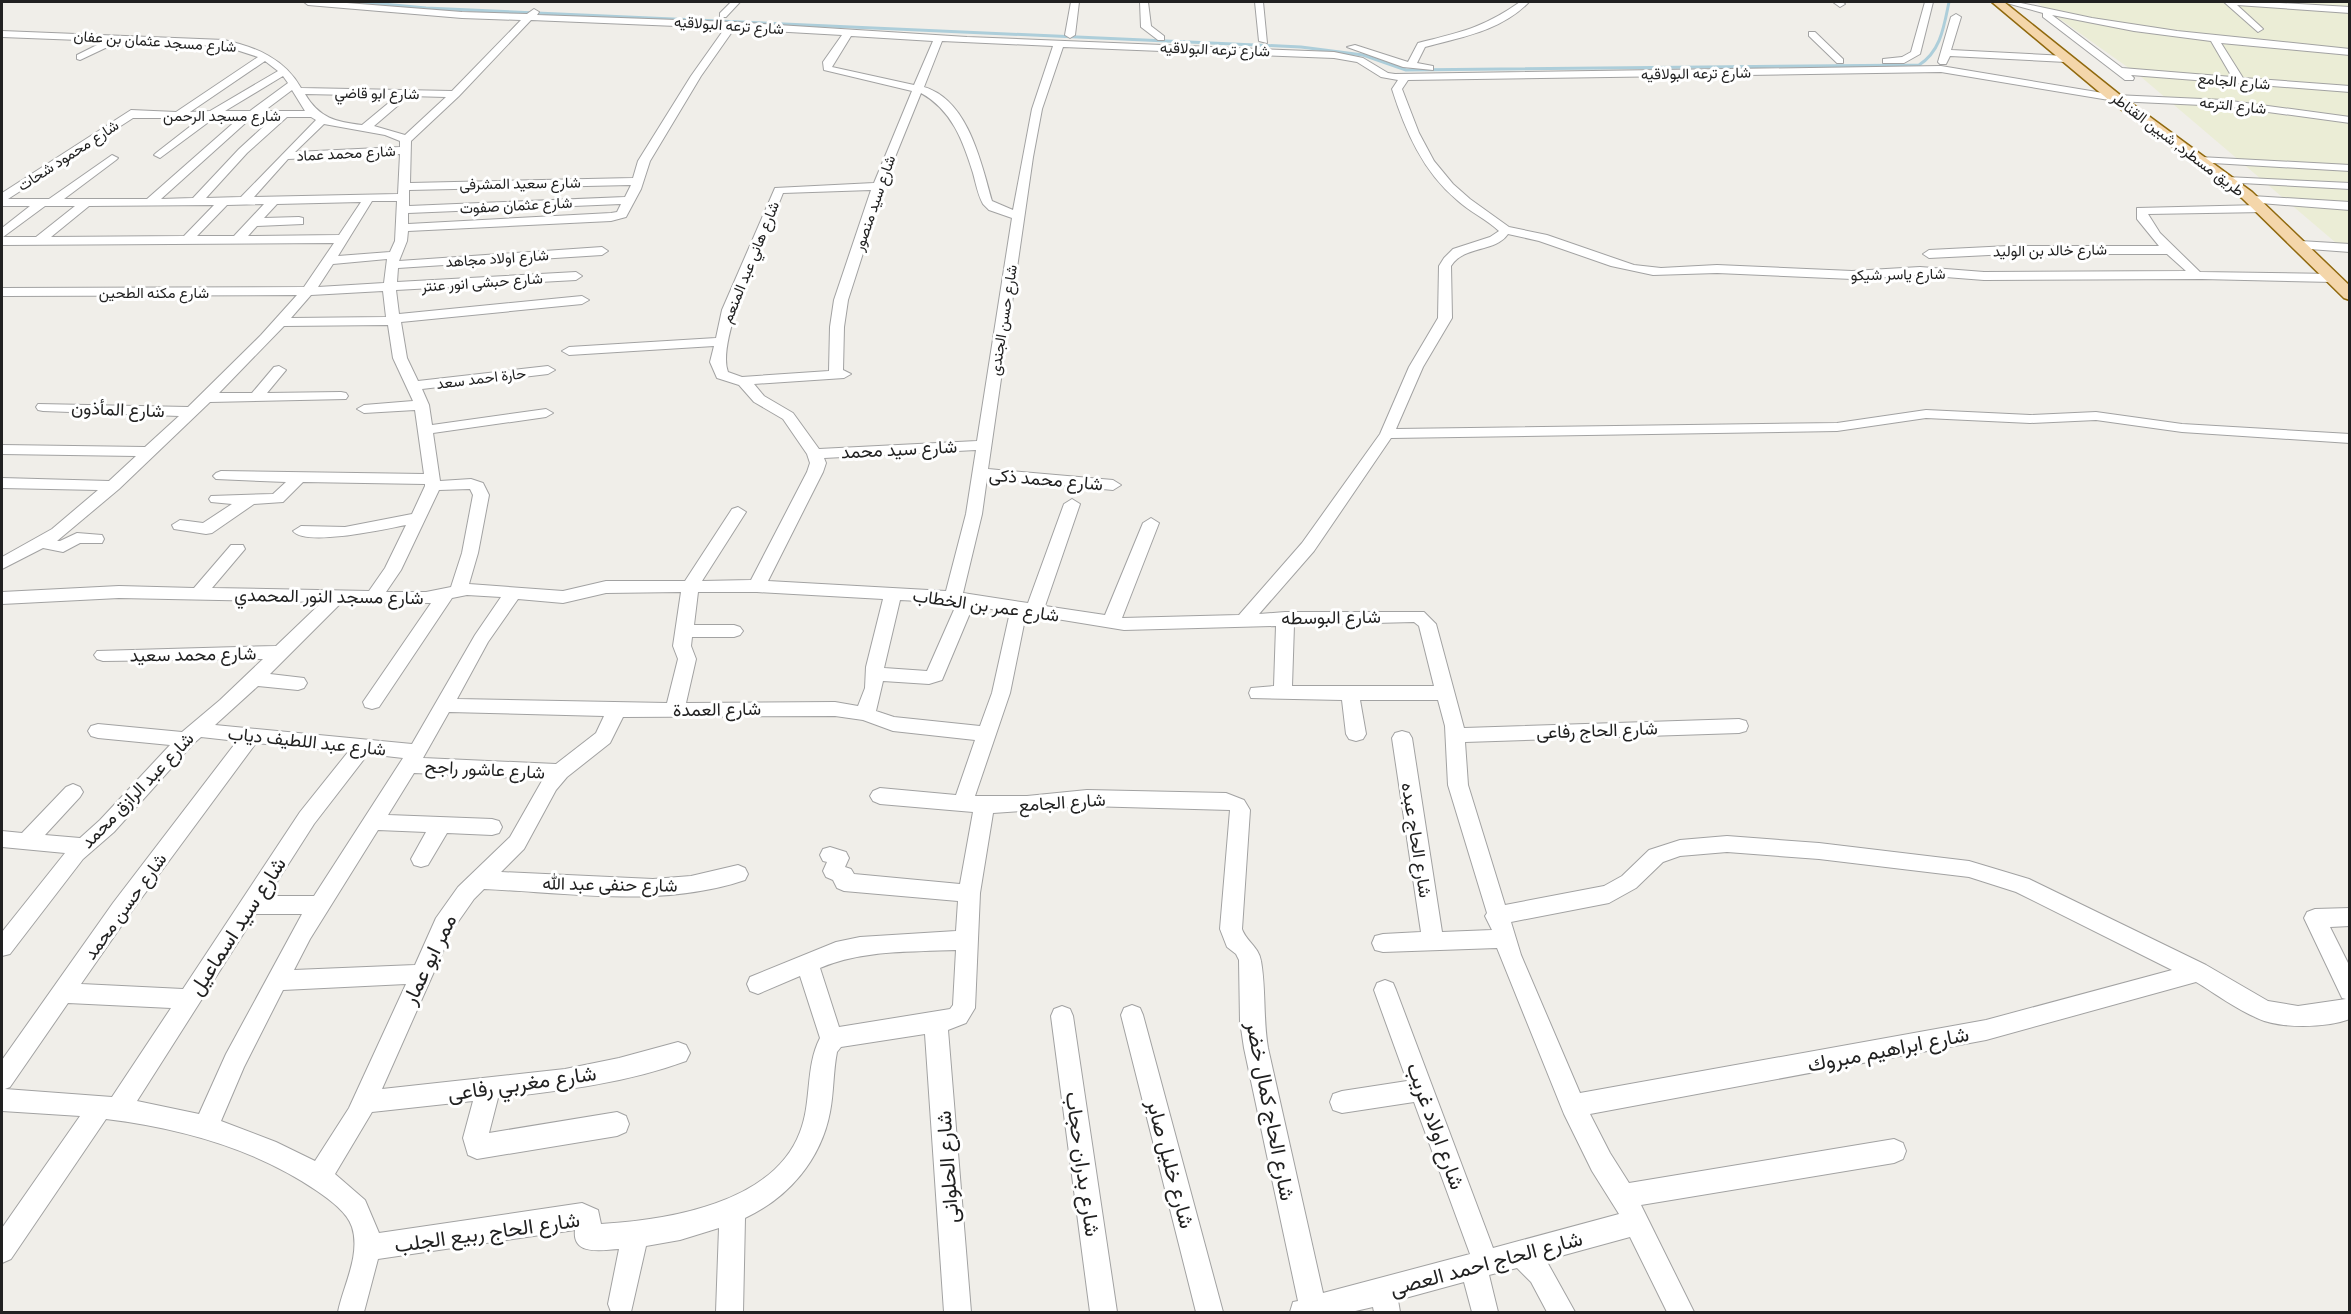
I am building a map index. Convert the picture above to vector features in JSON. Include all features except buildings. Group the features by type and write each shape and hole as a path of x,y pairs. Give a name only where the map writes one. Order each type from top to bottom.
{"main road":[{"name":"طريق مسطرد, شبين القناطر","path":"1998,2 2066,58 2257,204 2349,295"}],"street":[{"name":"شارع ترعه البولاقيه","path":"308,2 438,14 723,15 927,27"},
{"name":"شارع ترعه البولاقيه","path":"400,2 848,33 1334,55 1360,60 1385,75 1405,77 1936,69 2121,98"},
{"path":"723,15 736,2"},
{"path":"1070,35 1076,2"},
{"path":"1144,2 1146,27 1161,38"},
{"path":"1258,2 1264,41"},
{"path":"1411,66 1421,45 1480,30 1500,20 1525,2"},
{"path":"1929,2 1915,54 1911,60 1936,69 1947,53 1956,17"},
{"path":"2007,2 2113,24 2215,39 2349,51"},
{"path":"2029,2 2120,71 2152,99"},
{"path":"2228,2 2349,10"},
{"path":"2228,2 2258,29"},
{"path":"2330,9 2343,20"},
{"path":"374,596 393,570 432,483 422,405 400,358 389,294 402,228 406,145 533,13"},
{"path":"402,228 611,218 622,214 638,181 644,161 696,76 732,25"},
{"name":"شارع ترعه البولاقيه","path":"975,29 1070,35 1275,42"},
{"path":"848,33 828,62 827,68 931,92 962,128 989,205 1019,216"},
{"name":"شارع مسجد عثمان بن عفان","path":"2,34 224,44 243,47 265,57 283,72 318,117"},
{"path":"1812,34 1840,61"},
{"name":"شارع سيد منصور","path":"740,381 840,374 839,309 878,186 939,38"},
{"path":"2215,39 2240,81"},
{"path":"80,57 114,40"},
{"name":"شارع حسن الجندى","path":"874,674 925,678 936,675 960,598 1027,157 1036,116 1059,44"},
{"name":"شارع ترعه البولاقيه","path":"1329,44 1348,46 1411,66 1443,68 1911,60"},
{"path":"1947,53 2066,58"},
{"path":"178,115 265,57"},
{"path":"2233,69 2267,71"},
{"name":"شارع الجامع","path":"2120,71 2349,89"},
{"path":"160,156 211,115 283,72"},
{"path":"1244,620 1308,548 1387,434 1416,367 1443,326 1447,260 1461,249 1501,236 1505,230 1455,193 1420,147 1410,129 1397,89 1405,77"},
{"path":"149,203 250,115 296,88"},
{"name":"شارع ابو قاضي","path":"296,88 455,94"},
{"path":"364,129 407,93"},
{"name":"شارع الترعه","path":"2121,98 2224,103 2349,120"},
{"name":"شارع مسجد الرحمن","path":"133,114 318,117"},
{"name":"شارع محمود شحات","path":"2,198 133,114"},
{"path":"196,202 243,151 283,115"},
{"path":"244,201 318,117 396,135 406,145"},
{"name":"شارع محمد عماد","path":"285,156 406,145"},
{"path":"2,240 46,203 112,158"},
{"path":"2200,160 2349,168"},
{"path":"430,185 439,173"},
{"path":"2227,180 2349,186"},
{"name":"شارع سعيد المشرفى","path":"402,198 430,185 638,181"},
{"name":"شارع هاني عبد المنعم","path":"815,454 788,416 759,399 747,384 722,375 717,366 720,342 729,310 779,190 878,186"},
{"path":"2,203 149,203 402,198"},
{"name":"شارع عثمان صفوت","path":"402,198 630,200"},
{"path":"2,564 43,543 114,486 192,412 307,291 330,260 368,199"},
{"path":"238,239 273,201"},
{"path":"187,240 223,202"},
{"path":"40,240 86,203"},
{"path":"2196,275 2154,233 2141,216 2141,211 2257,204 2349,206"},
{"path":"253,222 299,221"},
{"name":"شارع ياسر شيكو","path":"1505,230 1542,236 1602,258 1651,271 1717,269 1843,275 1932,271 1980,276 2196,275 2209,273 2333,278"},
{"path":"2,240 343,239"},
{"path":"2300,245 2349,248"},
{"name":"شارع خالد بن الوليد","path":"1929,254 2009,250 2172,250"},
{"name":"شارع اولاد مجاهد","path":"330,260 394,260 602,251"},
{"name":"شارع حبشى انور عنتر","path":"389,294 576,276"},
{"name":"شارع مكنه الطحين","path":"2,292 307,291 389,294"},
{"path":"389,294 452,295"},
{"path":"280,322 394,320 582,300"},
{"path":"569,351 720,342"},
{"path":"256,397 279,370"},
{"name":"حارة احمد سعد","path":"415,386 548,370"},
{"path":"206,398 336,396 321,410"},
{"path":"364,409 422,405"},
{"name":"شارع المأذون","path":"43,407 192,412"},
{"path":"426,430 546,413"},
{"path":"1387,434 1837,427 1880,422 1910,414 1926,414 2030,419 2096,416 2182,428 2349,439"},
{"name":"شارع سيد محمد","path":"815,454 984,445"},
{"path":"2,449 150,452"},
{"path":"757,586 815,472 818,463 815,454"},
{"name":"شارع محمد ذكى","path":"979,473 1113,485"},
{"path":"221,476 477,486 481,495 470,553 451,593 372,702"},
{"path":"217,499 277,499 298,478"},
{"path":"2,483 114,486"},
{"path":"180,525 206,529 250,499"},
{"path":"807,962 832,1041 841,1036 954,1018 964,1008 974,804 988,734 1027,610 1072,504"},
{"path":"675,710 687,659 682,646 690,586 738,512"},
{"path":"301,531 323,534 345,532 418,518"},
{"path":"1111,623 1151,523"},
{"path":"43,543 63,547 78,537 96,539"},
{"path":"198,594 237,549"},
{"name":"شارع عمر بن الخطاب","path":"690,586 757,586 960,598 1111,623 1152,624 1244,620"},
{"name":"شارع مسجد النور المحمدي","path":"2,597 72,592 426,598 451,593 513,593 564,597 606,587 690,586"},
{"path":"206,1127 234,1062 276,981 320,905 413,759 481,639 513,593"},
{"path":"865,714 874,688 874,674 893,594"},
{"name":"شارع عبد الرازق محمد","path":"2,947 83,846 102,831 191,734 207,723 254,680 338,596"},
{"name":"شارع البوسطه","path":"1244,620 1418,616 1426,624 1445,693"},
{"path":"1283,693 1285,618"},
{"path":"683,631 734,631"},
{"name":"شارع محمد سعيد","path":"103,655 282,652"},
{"path":"254,680 298,683"},
{"path":"1258,693 1445,693 1455,735 1458,785 1504,939 1573,1106 1601,1162 1623,1196 1681,1312"},
{"path":"1350,693 1356,735"},
{"name":"شارع العمدة","path":"443,705 617,710 819,708 865,714 893,723 988,734"},
{"name":"ممر ابو عمار","path":"319,1177 346,1138 364,1102 444,924 461,899 517,843 549,786 560,772 606,733 617,710"},
{"name":"شارع الحاج رفاعى","path":"1455,735 1739,726"},
{"name":"شارع عبد اللطيف دياب","path":"98,731 251,735 363,747 413,759"},
{"name":"شارع حسن محمد","path":"2,1079 62,993 251,735"},
{"name":"شارع الحاج عبده","path":"1402,738 1433,942"},
{"name":"شارع سيد اسماعيل","path":"2,1250 189,999 307,818 363,747"},
{"name":"شارع عاشور راجح","path":"413,759 560,772"},
{"path":"26,842 73,792"},
{"name":"شارع الجامع","path":"880,796 974,804 1028,804 1087,798 1226,801 1237,804 1240,810"},
{"name":"شارع الحاج كمال خضر","path":"1240,810 1231,929 1235,940 1249,953 1252,1021 1256,1048 1308,1311"},
{"path":"374,822 492,827"},
{"path":"421,859 441,825"},
{"path":"2,839 83,846"},
{"path":"1496,916 1609,894 1629,882 1656,856 1697,845 1738,845 1935,864 1987,874 2022,885 2198,972 2264,1011 2298,1016 2340,1012 2349,1008"},
{"path":"830,855 839,858 834,871 844,875 844,882 969,893"},
{"name":"شارع حنفى عبد الله","path":"480,879 653,888 691,885 738,874"},
{"path":"250,904 320,905"},
{"path":"2349,917 2316,918 2349,992"},
{"path":"1383,943 1504,939"},
{"path":"758,984 836,951 860,946 966,940"},
{"name":"شارع ابراهيم مبروك","path":"1573,1106 1986,1030 2198,972"},
{"path":"276,981 421,974"},
{"name":"شارع اولاد غريب","path":"1385,990 1422,1090 1480,1265 1485,1312"},
{"path":"62,993 189,999"},
{"name":"شارع خليل صابر","path":"1132,1015 1210,1312"},
{"name":"شارع بدران حجاب","path":"1062,1016 1104,1312"},
{"name":"شارع الحلوانى","path":"936,1022 958,1312"},
{"name":"شارع الحاج ربيع الجلب","path":"367,1248 582,1216 589,1219 587,1234 590,1238 635,1234 691,1224 732,1211 761,1196 778,1182 805,1149 819,1113 825,1052 832,1041"},
{"name":"شارع مغربي رفاعى","path":"364,1102 592,1076 678,1053"},
{"path":"488,1089 475,1138 477,1147 617,1124"},
{"path":"1342,1102 1422,1090"},
{"path":"2,1100 155,1114 230,1134 319,1177 344,1196 359,1213 365,1228 367,1248 351,1312"},
{"path":"1623,1196 1894,1151"},
{"path":"729,1312 732,1211"},
{"name":"شارع الحاج احمد العصى","path":"1308,1311 1385,1302 1480,1265 1635,1222"},
{"path":"621,1304 635,1234"},
{"path":"1522,1253 1540,1273 1562,1312"}],"green space":[{"path":"2036,2 2349,2 2349,254 2140,76"}],"waterway":[{"path":"361,2 426,8 1301,47 1363,55 1406,70 1919,65 1937,45 1949,2"}]}
